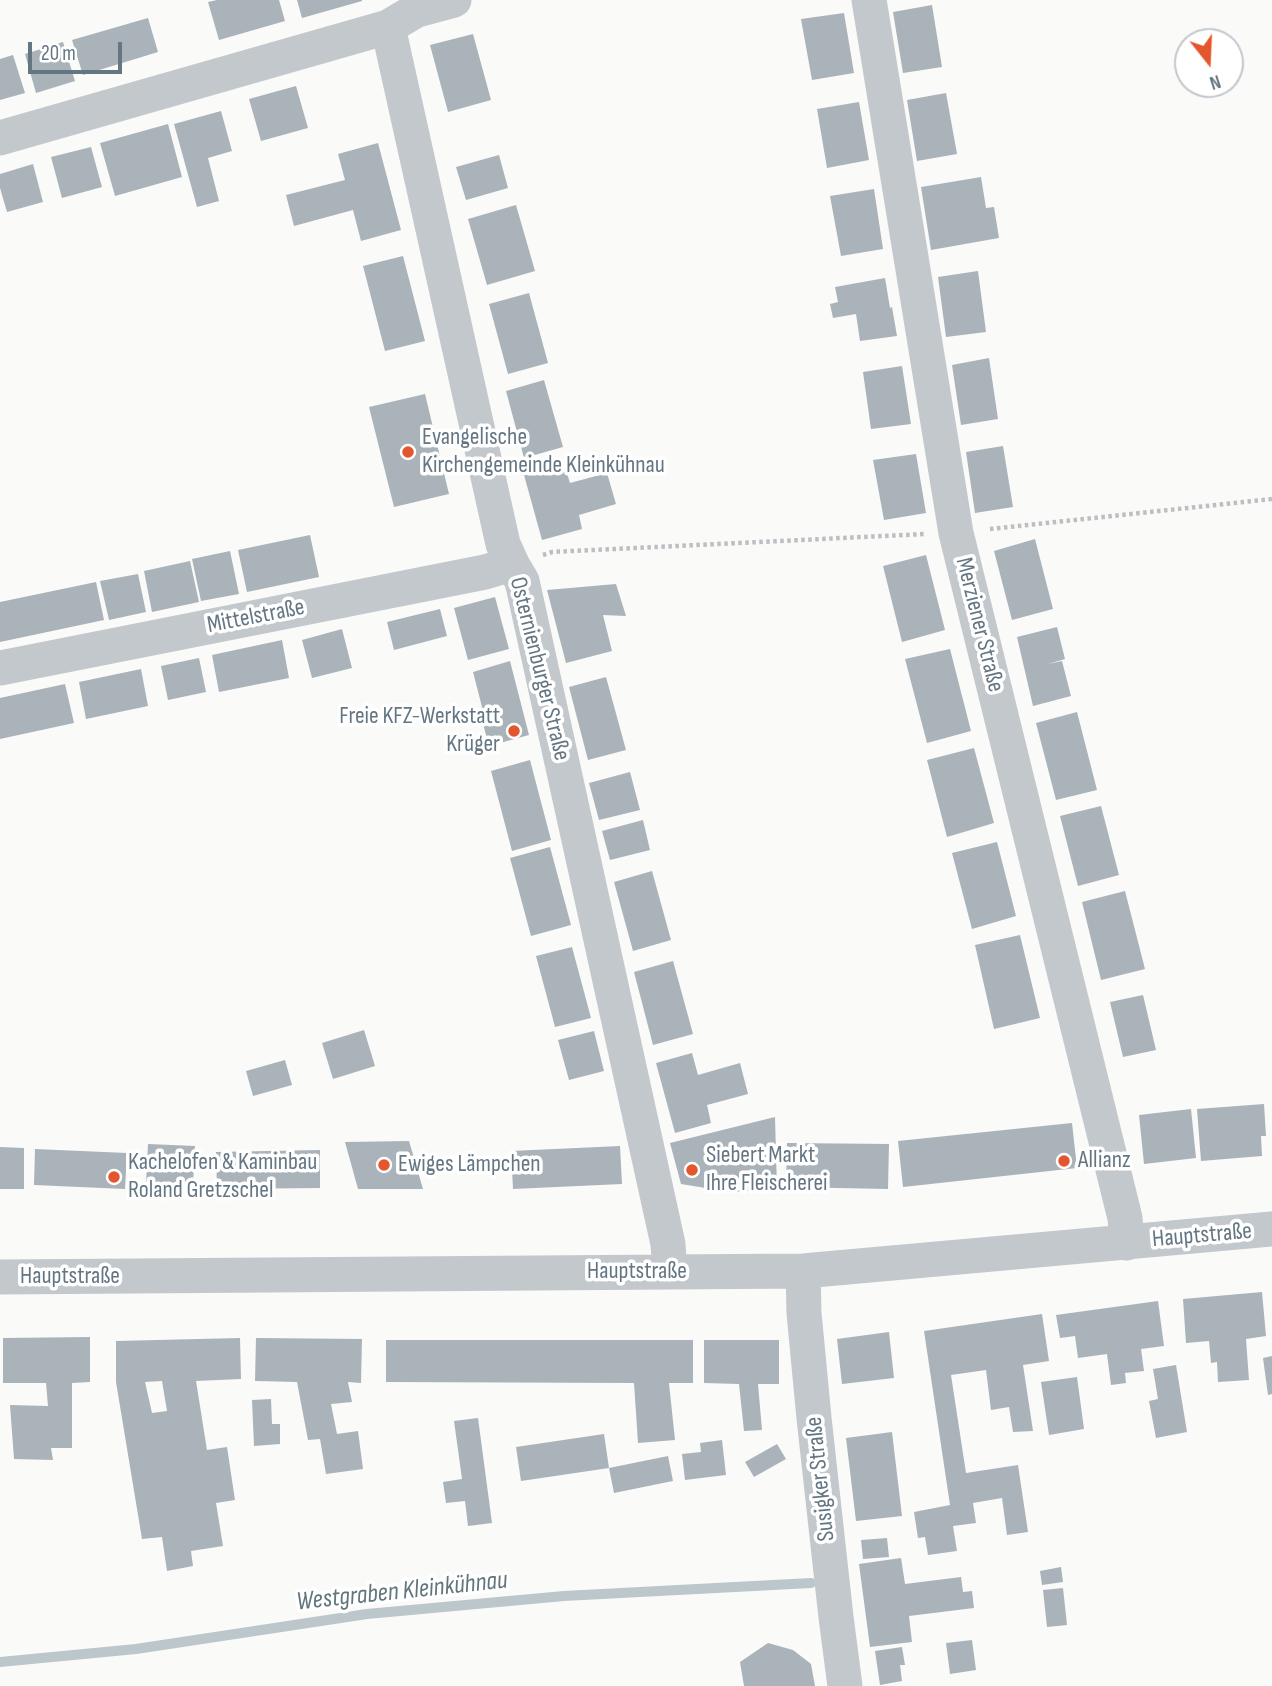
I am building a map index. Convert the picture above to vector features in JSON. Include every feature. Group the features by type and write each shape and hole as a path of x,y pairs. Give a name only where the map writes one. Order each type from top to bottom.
{"street":[{"path":"0,138 388,27 417,10 454,0"},
{"name":"Merziener Straße","path":"869,0 957,533 1123,1206 1127,1243"},
{"name":"Osternienburger Straße","path":"388,27 503,544 522,581 668,1244 670,1272"},
{"name":"Mittelstraße","path":"0,668 485,572 512,564"},
{"name":"Hauptstraße","path":"0,1277 803,1271 1272,1229"},
{"name":"Susigker Straße","path":"803,1271 804,1313 814,1418 845,1686"}],"path":[{"path":"512,564 552,552 957,533 1272,499"}],"building":[{"path":"279,0 285,21 219,40 208,2"},
{"path":"297,0 362,0 362,1 302,18"},
{"path":"932,5 942,67 903,73 893,12"},
{"path":"844,13 854,73 812,80 801,19"},
{"path":"148,18 158,52 83,75 72,40"},
{"path":"473,34 491,100 448,112 430,45"},
{"path":"63,42 75,81 36,93 25,54"},
{"path":"13,55 25,93 0,100 0,59"},
{"path":"296,86 308,128 261,141 249,99"},
{"path":"946,93 957,154 917,161 907,100"},
{"path":"859,102 869,160 827,168 817,109"},
{"path":"221,111 232,151 208,158 219,201 197,207 174,124"},
{"path":"168,124 182,177 115,196 100,143"},
{"path":"378,143 401,230 361,241 353,210 294,226 286,195 345,180 338,154"},
{"path":"91,147 102,187 62,198 51,157"},
{"path":"499,155 508,188 466,200 456,167"},
{"path":"33,164 43,202 7,212 0,188 0,174"},
{"path":"981,177 986,208 994,207 999,238 931,250 921,187"},
{"path":"874,189 883,249 841,256 830,196"},
{"path":"516,205 535,271 487,285 468,219"},
{"path":"403,256 425,341 385,351 363,266"},
{"path":"978,271 986,332 946,337 938,277"},
{"path":"885,278 897,336 860,341 856,314 833,318 830,304 838,302 835,287"},
{"path":"529,293 548,363 508,374 489,304"},
{"path":"989,358 998,419 961,425 952,365"},
{"path":"902,366 911,424 871,429 863,372"},
{"path":"544,380 563,447 524,458 506,391"},
{"path":"425,394 449,494 394,507 369,407"},
{"path":"1003,446 1013,507 975,513 966,452"},
{"path":"916,454 926,513 884,520 873,460"},
{"path":"564,464 570,483 607,473 616,504 579,515 582,529 542,540 524,475"},
{"path":"310,535 319,577 247,592 238,550"},
{"path":"1035,539 1053,609 1012,620 994,551"},
{"path":"230,551 239,594 201,601 192,559"},
{"path":"926,555 945,630 902,642 883,566"},
{"path":"190,561 199,602 152,612 144,571"},
{"path":"138,574 146,612 109,620 100,581"},
{"path":"96,582 104,620 0,642 0,602"},
{"path":"616,584 626,616 603,615 612,651 566,663 547,590"},
{"path":"495,597 509,649 468,660 454,608"},
{"path":"440,609 447,636 394,650 387,622"},
{"path":"1057,627 1065,659 1048,664 1062,661 1071,696 1033,706 1017,637"},
{"path":"342,629 352,668 312,678 302,640"},
{"path":"282,640 289,678 219,692 212,655"},
{"path":"950,649 971,731 927,743 905,659"},
{"path":"199,658 206,692 168,700 161,666"},
{"path":"510,661 529,735 489,746 473,672"},
{"path":"141,669 148,706 86,719 79,682"},
{"path":"606,677 626,750 588,760 569,687"},
{"path":"65,684 74,723 0,739 0,698"},
{"path":"1077,712 1097,790 1056,800 1036,723"},
{"path":"974,748 994,823 947,837 927,760"},
{"path":"530,760 551,840 512,851 491,771"},
{"path":"630,772 640,810 599,820 589,783"},
{"path":"1101,806 1119,875 1078,886 1060,816"},
{"path":"643,820 650,850 610,860 602,831"},
{"path":"997,842 1016,916 972,929 952,853"},
{"path":"550,847 571,925 531,936 510,858"},
{"path":"652,871 671,940 633,951 614,882"},
{"path":"1125,891 1145,969 1101,980 1082,902"},
{"path":"1020,935 1040,1018 994,1029 975,945"},
{"path":"572,947 591,1018 555,1027 536,956"},
{"path":"673,961 693,1034 653,1045 634,972"},
{"path":"1143,995 1156,1050 1123,1057 1110,1002"},
{"path":"364,1030 375,1066 333,1079 322,1043"},
{"path":"594,1031 604,1071 569,1080 558,1040"},
{"path":"692,1053 698,1075 740,1063 748,1094 707,1105 711,1123 675,1133 656,1063"},
{"path":"285,1060 292,1085 253,1096 246,1071"},
{"path":"1264,1104 1266,1136 1261,1136 1262,1156 1201,1161 1197,1109"},
{"path":"1191,1109 1196,1158 1144,1164 1139,1115"},
{"path":"775,1117 777,1190 730,1192 681,1184 670,1143"},
{"path":"1072,1123 1077,1168 903,1187 898,1141"},
{"name":"Ewiges Lämpchen","path":"409,1141 423,1189 358,1189 345,1142"},
{"path":"787,1143 889,1144 888,1189 786,1187"},
{"path":"148,1144 195,1146 193,1186 146,1184"},
{"path":"620,1146 622,1184 513,1189 511,1151"},
{"path":"0,1147 24,1148 24,1189 0,1189"},
{"path":"35,1149 127,1153 125,1189 34,1185"},
{"path":"320,1150 320,1188 217,1189 216,1152"},
{"path":"1262,1292 1266,1336 1246,1339 1249,1380 1218,1382 1217,1362 1211,1363 1209,1341 1186,1343 1183,1299"},
{"path":"1158,1301 1164,1346 1141,1349 1144,1371 1125,1373 1126,1383 1111,1385 1107,1354 1078,1358 1075,1336 1060,1338 1056,1315"},
{"path":"1042,1314 1049,1361 1023,1365 1033,1431 1013,1432 1009,1407 991,1410 986,1370 951,1375 966,1473 1018,1465 1028,1532 1007,1535 1002,1498 973,1503 976,1523 953,1526 957,1551 928,1555 925,1537 918,1538 914,1512 950,1505 924,1331"},
{"path":"889,1332 894,1378 842,1384 837,1339"},
{"path":"90,1337 90,1382 72,1383 72,1448 51,1448 53,1460 14,1459 10,1405 48,1406 46,1383 3,1383 3,1338"},
{"path":"240,1338 241,1379 196,1381 207,1450 227,1447 235,1500 216,1503 223,1546 191,1551 193,1566 167,1571 162,1537 142,1539 116,1382 116,1341","holes":["162,1381 167,1411 152,1413 145,1382"]},
{"path":"256,1338 362,1339 361,1383 348,1382 352,1402 331,1404 337,1434 358,1431 363,1469 326,1474 320,1439 308,1440 297,1382 255,1381"},
{"path":"386,1340 693,1340 693,1383 669,1383 675,1440 638,1443 634,1383 386,1382"},
{"path":"704,1340 779,1340 779,1384 758,1384 762,1430 744,1431 739,1384 704,1383"},
{"path":"1272,1356 1272,1394 1268,1395 1263,1358"},
{"path":"1176,1365 1187,1432 1156,1438 1149,1401 1158,1399 1153,1369"},
{"path":"1077,1377 1084,1429 1049,1435 1041,1382"},
{"path":"271,1399 272,1424 280,1424 280,1444 254,1446 252,1400"},
{"path":"478,1418 492,1523 468,1526 465,1501 446,1503 443,1482 462,1479 454,1421"},
{"path":"892,1432 902,1516 856,1521 846,1438"},
{"path":"604,1434 609,1468 521,1481 516,1447"},
{"path":"722,1440 726,1475 685,1480 682,1454 701,1452 700,1443"},
{"path":"777,1444 786,1459 754,1477 745,1462"},
{"path":"668,1456 673,1481 614,1493 609,1468"},
{"path":"887,1538 889,1557 863,1559 861,1540"},
{"path":"901,1558 905,1584 961,1577 963,1592 972,1591 974,1608 909,1616 912,1642 870,1647 859,1564"},
{"path":"1061,1567 1063,1582 1042,1585 1040,1571"},
{"path":"1063,1588 1067,1625 1047,1627 1043,1590"},
{"path":"972,1640 976,1670 950,1674 946,1643"},
{"path":"768,1643 793,1650 811,1664 815,1686 744,1686 740,1662"},
{"path":"902,1647 905,1665 900,1665 902,1681 880,1685 875,1651"}],"waterway":[{"name":"Westgraben Kleinkühnau","path":"0,1662 136,1649 367,1614 564,1596 811,1583"}],"place":[{"name":"Evangelische Kirchengemeinde Kleinkühnau","path":"408,452"},
{"name":"Freie KFZ-Werkstatt Krüger","path":"514,731"},
{"name":"Allianz","path":"1064,1161"},
{"name":"Ewiges Lämpchen","path":"384,1165"},
{"name":"Siebert Markt Ihre Fleischerei","path":"692,1170"},
{"name":"Kachelofen & Kaminbau Roland Gretzschel","path":"114,1177"}]}
